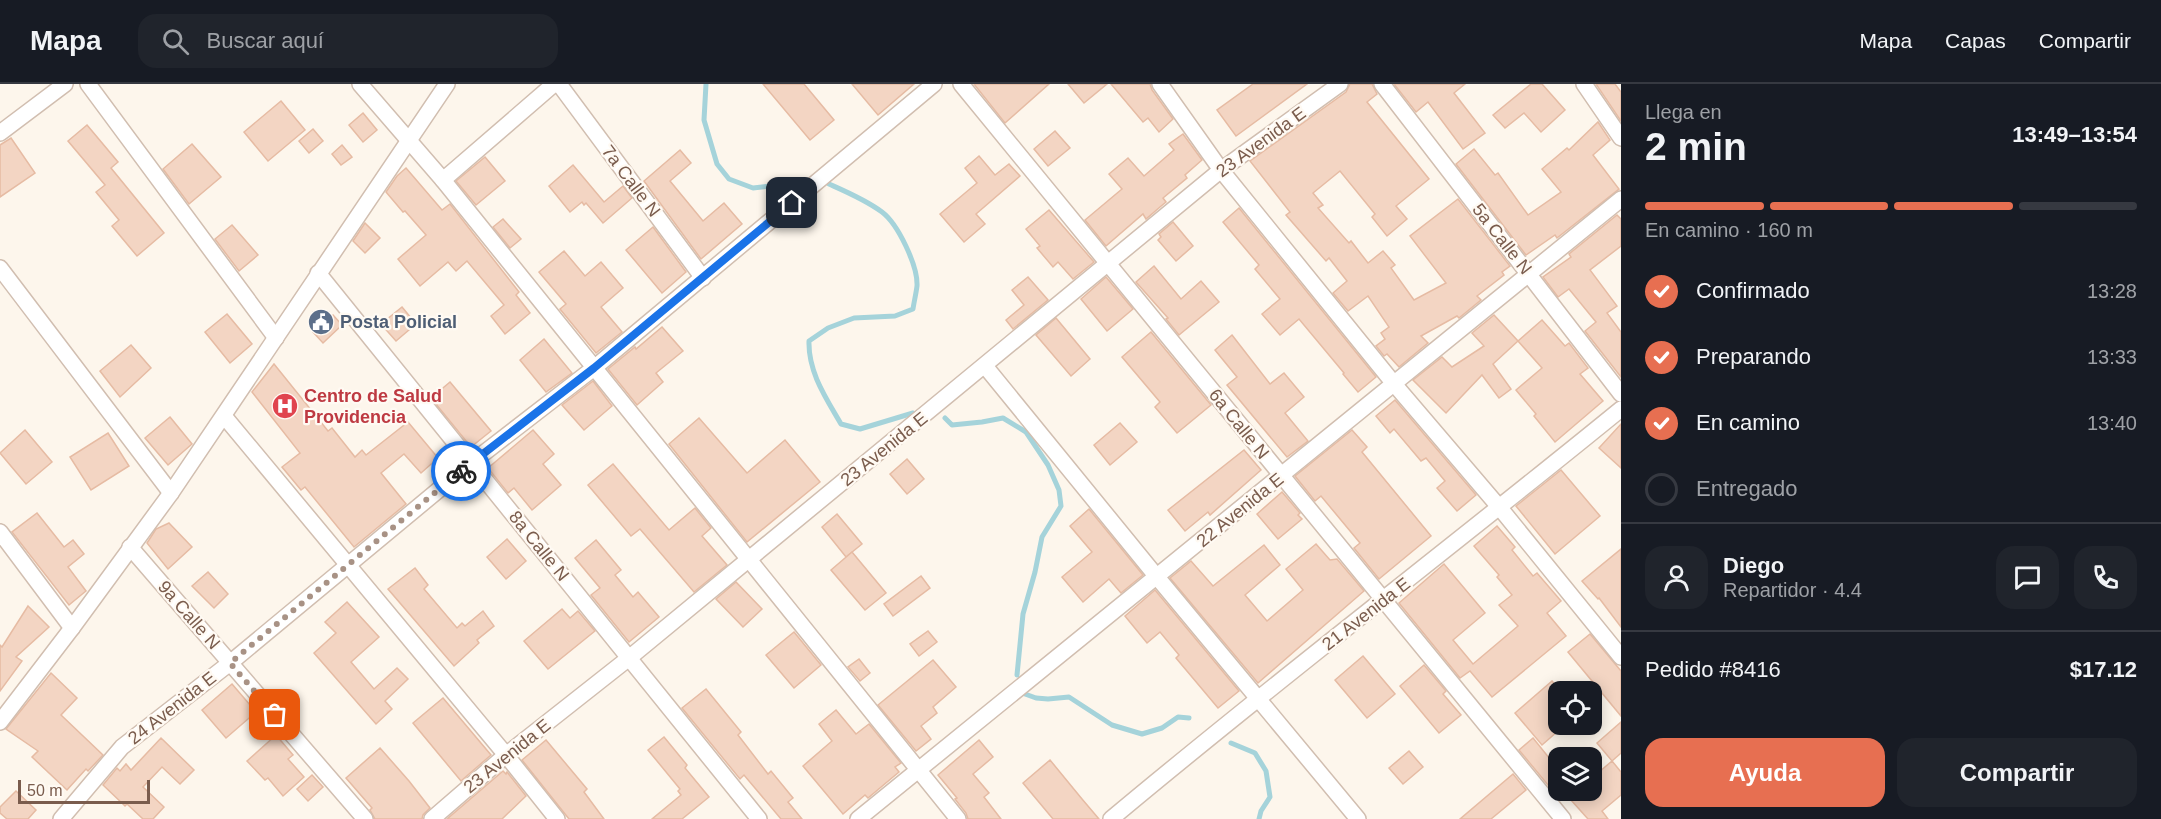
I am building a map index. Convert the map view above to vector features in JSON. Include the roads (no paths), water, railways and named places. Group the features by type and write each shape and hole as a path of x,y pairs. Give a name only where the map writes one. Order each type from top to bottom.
{"street":[{"path":"0,132 65,84"},
{"path":"88,84 276,338"},
{"path":"360,84 443,180 958,819"},
{"path":"0,722 171,493 447,84"},
{"path":"443,180 554,84"},
{"name":"7a Calle N","path":"559,84 703,278"},
{"name":"24 Avenida E","path":"61,819 122,747 230,663 471,462 594,368 934,84"},
{"name":"6a Calle N","path":"961,84 1563,819"},
{"path":"1160,84 1221,170 1395,385 1500,508 1621,657"},
{"name":"23 Avenida E","path":"432,819 506,755 749,560 1221,170 1340,84"},
{"name":"5a Calle N","path":"1382,84 1621,394"},
{"path":"1584,84 1621,138"},
{"name":"22 Avenida E","path":"858,819 1395,385 1621,199"},
{"path":"0,268 171,493"},
{"name":"8a Calle N","path":"318,273 759,819"},
{"path":"985,366 1359,819"},
{"name":"21 Avenida E","path":"1111,819 1257,698 1500,508 1621,409"},
{"path":"224,416 506,755 556,819"},
{"path":"0,532 72,628"},
{"name":"9a Calle N","path":"130,547 365,819"}],"waterway":[{"path":"706,84 704,120 717,164 729,179 753,188 794,183"},
{"path":"829,184 870,204 888,218 911,257 917,286 913,309 895,316 854,318 828,328 809,341 809,352 815,374 841,424 860,429 913,413"},
{"path":"945,418 952,425 1003,418 1026,432 1048,465 1059,490 1061,506 1042,537 1023,614 1017,675"},
{"path":"1025,694 1048,699 1069,697 1112,725 1142,734 1162,728 1178,717 1189,718"},
{"path":"1231,743 1255,753 1266,771 1270,797 1259,819"}],"place":[{"name":"Posta Policial","path":"321,322"},
{"name":"Centro de Salud Providencia","path":"285,406"}]}
